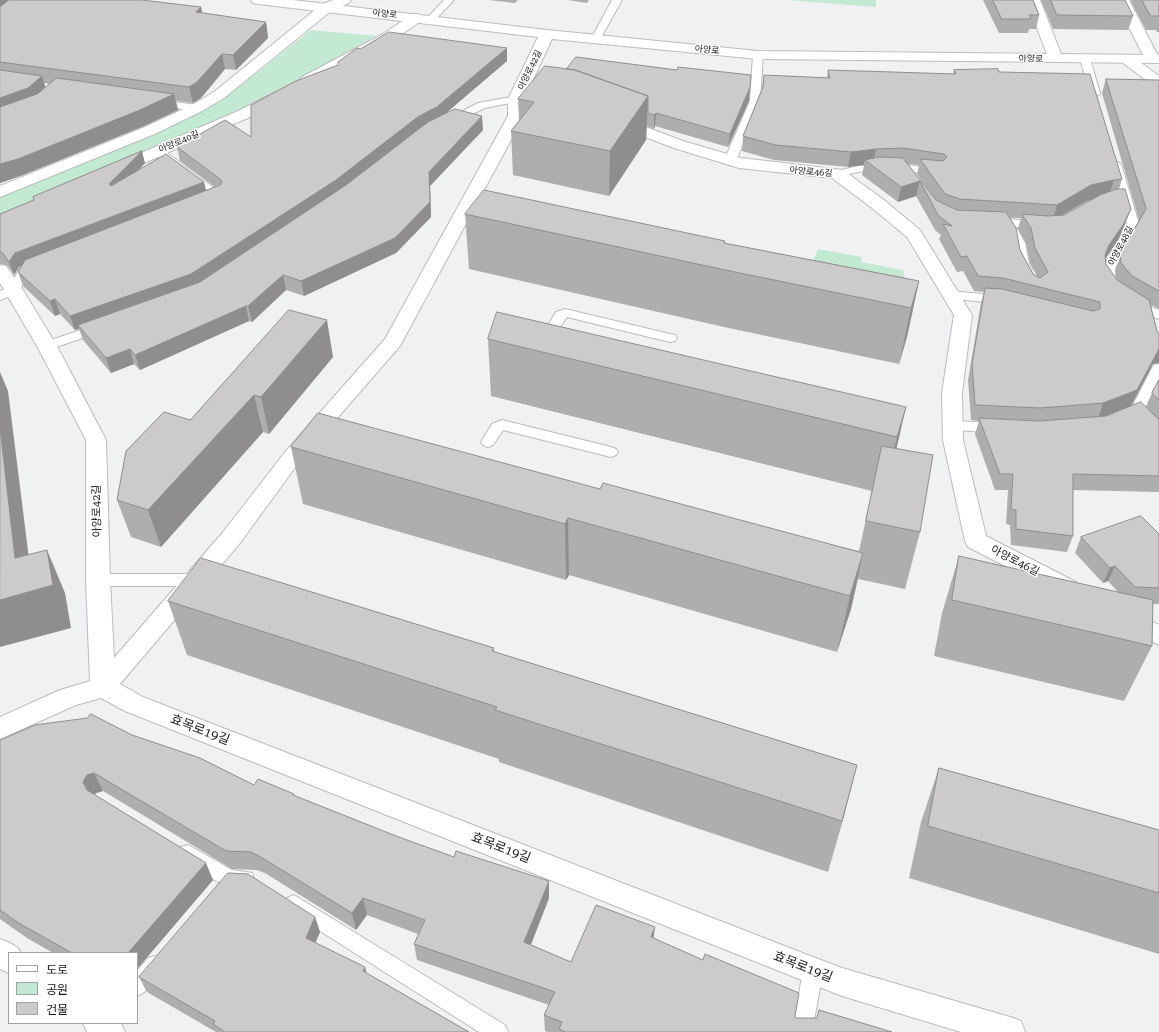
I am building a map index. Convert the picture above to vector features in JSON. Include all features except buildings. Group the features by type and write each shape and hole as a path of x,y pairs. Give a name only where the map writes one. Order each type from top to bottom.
{"street":[{"name":"아양로","path":"267,0 547,34 758,55 1128,60 1156,59"},
{"path":"0,192 151,130 197,108 219,95 326,8 344,0"},
{"path":"1034,0 1056,59"},
{"path":"1122,0 1156,59"},
{"name":"아양로40길","path":"100,176 244,114 423,18"},
{"name":"아양로42길","path":"516,99 547,34"},
{"path":"1128,60 1159,83"},
{"path":"0,728 69,697 103,687 232,537 292,457 342,402 393,342 516,116 516,99 562,106"},
{"name":"아양로46길","path":"605,118 730,161 792,170 837,174 878,204 914,234 963,315 954,375 951,426 976,541 1082,595"},
{"name":"아양로42길","path":"0,270 7,293 47,346 96,440 98,580 103,687"},
{"path":"1110,610 1159,636"},
{"name":"효목로19길","path":"103,687 134,704 813,971 842,982 1010,1032"},
{"path":"0,953 8,959"}],"lane":[{"path":"423,18 449,0"},
{"path":"596,39 616,0"},
{"path":"730,161 755,101 758,55"},
{"path":"1085,59 1098,103"},
{"name":"아양로42길","path":"440,126 482,105 516,99"},
{"path":"151,102 197,108"},
{"path":"158,151 218,196 196,204"},
{"name":"아양로48길","path":"1113,155 1120,199 1133,224 1119,251 1109,264 1108,278 1114,290 1155,317"},
{"path":"837,174 858,169 892,166 936,172"},
{"path":"906,168 914,180"},
{"path":"977,221 1055,226"},
{"path":"1007,223 1019,243 1023,264 1033,282"},
{"path":"7,293 24,271 47,262"},
{"path":"952,296 998,299 1013,303"},
{"path":"553,327 565,313 670,338"},
{"path":"47,346 112,323"},
{"path":"1115,419 1137,410 1159,368"},
{"path":"1137,410 1148,421"},
{"path":"488,442 497,427 502,425 611,452"},
{"path":"951,426 1012,429"},
{"path":"98,580 194,580"},
{"path":"176,845 224,884 257,880 498,1032"},
{"path":"138,985 168,950"},
{"path":"802,1032 813,971"}],"green space":[{"path":"788,0 876,0 876,7"},
{"path":"311,30 376,36 239,113 0,215 0,195 222,100"},
{"path":"818,249 862,257 861,262 903,270 911,314 797,301"}]}
